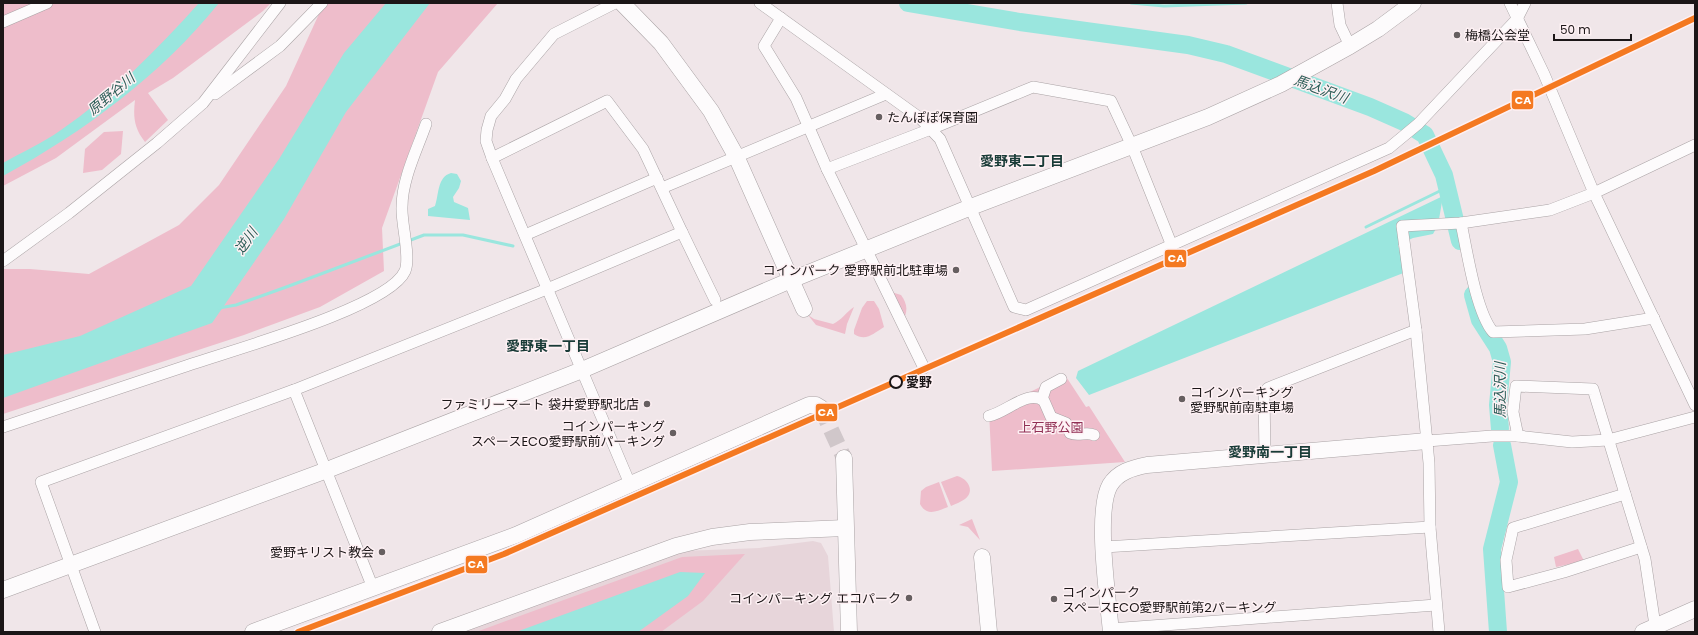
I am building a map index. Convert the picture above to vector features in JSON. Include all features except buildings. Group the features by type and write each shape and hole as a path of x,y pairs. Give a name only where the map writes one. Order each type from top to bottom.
{"street":[{"path":"3,22 48,3"},
{"path":"203,103 280,3"},
{"path":"3,261 69,213 157,143 203,103 280,46 322,3"},
{"path":"615,3 554,34 516,79 505,98 491,116 486,141 630,484"},
{"path":"622,3 661,43 711,111 736,156 804,308"},
{"path":"760,3 920,118 940,139 1014,307 1026,310 1389,148 1418,124 1517,19 1525,3"},
{"path":"1337,3 1340,25 1350,46"},
{"path":"3,590 327,470 582,370 791,280 971,207 1208,117 1281,84 1350,46 1378,29 1413,3"},
{"path":"1510,3 1544,74 1594,193 1695,405"},
{"path":"781,18 764,46 796,98 827,169 924,368"},
{"path":"827,169 931,129 1033,87 1112,101 1132,146 1172,246"},
{"path":"662,188 886,94"},
{"path":"492,158 608,101 643,149 715,300"},
{"path":"3,427 209,358 277,338 370,299 397,282 406,270 406,250 402,207 405,184 426,124"},
{"path":"1439,632 1430,527 1427,441 1416,330 1402,226 1456,223 1550,210 1594,193 1695,146"},
{"path":"525,235 657,178"},
{"path":"1456,223 1481,311 1493,332 1586,329 1654,318"},
{"path":"95,632 41,482 294,390 548,289 682,232"},
{"path":"1266,456 1264,393 1268,388 1416,330"},
{"path":"1042,399 1046,387 1061,379"},
{"path":"1518,436 1513,412 1516,386 1593,389 1645,559 1652,630 1695,609"},
{"path":"294,390 373,588"},
{"path":"989,416 1003,412 1029,398 1042,399 1047,404 1051,417 1066,423 1070,433 1078,436 1088,434 1094,435"},
{"path":"253,632 516,535 809,406 816,405 821,408"},
{"path":"1436,604 1111,631 1104,547 1103,505 1111,484 1120,474 1132,468 1147,465 1492,436 1518,436 1572,442 1608,440 1695,417"},
{"path":"844,458 849,632"},
{"path":"1625,494 1513,528 1506,560 1508,587 1564,572 1641,547"},
{"path":"1104,547 1430,527"},
{"path":"440,632 676,546 712,537 750,532 845,528"},
{"path":"982,557 989,632"}],"shaded area":[{"path":"813,541 821,543 828,556 834,632 462,632 683,551 759,548"}],"green space":[{"path":"3,3 271,3 263,11 173,78 148,93 168,120 145,142 136,127 134,112 135,100 56,158 3,186"},
{"path":"324,3 498,3 438,72 382,228 384,271 320,307 244,335 3,414 3,269 30,269 89,274 179,225 219,185 286,86"},
{"path":"123,131 121,154 102,170 83,173 85,149 104,132"},
{"path":"888,291 901,295 905,302 906,312 902,322"},
{"path":"867,301 874,301 879,309 884,327 870,336 862,337 854,334 854,330 862,308"},
{"path":"854,307 847,324 845,334 816,325 808,315 814,319 833,324"},
{"name":"上石野公園","path":"1065,375 1086,407 1089,406 1125,462 992,471 989,412"},
{"path":"957,476 961,477 967,482 970,492 965,499 951,506 941,482"},
{"path":"939,482 948,507 932,512 926,511 920,504 921,491 926,487"},
{"path":"972,519 980,540 968,527 959,525"},
{"path":"1578,549 1584,561 1556,567 1554,557"},
{"path":"745,554 703,601 661,632 476,632 682,557"}],"water":[{"name":"原野谷川","path":"199,3 219,3 172,54 147,78 92,121 63,141 3,176 3,163 54,135 99,102 134,71"},
{"name":"逆川","path":"386,3 430,3 346,112 284,219 212,323 3,398 3,355 80,336 191,286 279,159 344,53"},
{"path":"451,173 457,174 461,181 459,188 453,197 454,202 468,208 470,220 428,216 428,209 435,206 439,187 443,178"},
{"path":"1443,196 1438,225 1433,234 1413,238 1398,245 1406,272 1089,395 1076,378 1078,371"},
{"path":"680,572 705,573 688,596 638,632 516,632"}],"waterway":[{"name":"馬込沢川","path":"908,3 1020,22 1188,45 1226,54 1370,107 1404,122 1425,135 1444,175 1460,241"},
{"path":"1131,3 1164,6 1246,3"},
{"path":"1366,227 1446,188 1444,175"},
{"path":"219,308 236,305 424,235 463,235 513,246"},
{"name":"馬込沢川","path":"1473,295 1480,320 1498,348 1502,362 1498,405 1500,429"},
{"name":"馬込沢川","path":"1498,632 1492,549 1509,482 1502,445"}],"tunnel":[{"path":"821,408 844,458"}],"transit line":[{"name":"CA","path":"298,632 504,554 1374,171 1695,18"}],"place":[{"name":"梅橋公会堂","path":"1457,35"},
{"name":"たんぽぽ保育園","path":"879,117"},
{"name":"コインパーク 愛野駅前北駐車場","path":"956,270"},
{"name":"愛野","path":"896,382"},
{"name":"コインパーキング 愛野駅前南駐車場","path":"1182,399"},
{"name":"ファミリーマート 袋井愛野駅北店","path":"647,404"},
{"name":"コインパーキング スペースECO愛野駅前パーキング","path":"673,433"},
{"name":"愛野キリスト教会","path":"382,552"},
{"name":"コインパーキング エコパーク","path":"909,598"},
{"name":"コインパーク スペースECO愛野駅前第2パーキング","path":"1054,599"}],"district":[{"name":"愛野東二丁目","path":"1022,161"},
{"name":"愛野東一丁目","path":"548,346"},
{"name":"愛野南一丁目","path":"1270,452"}]}
